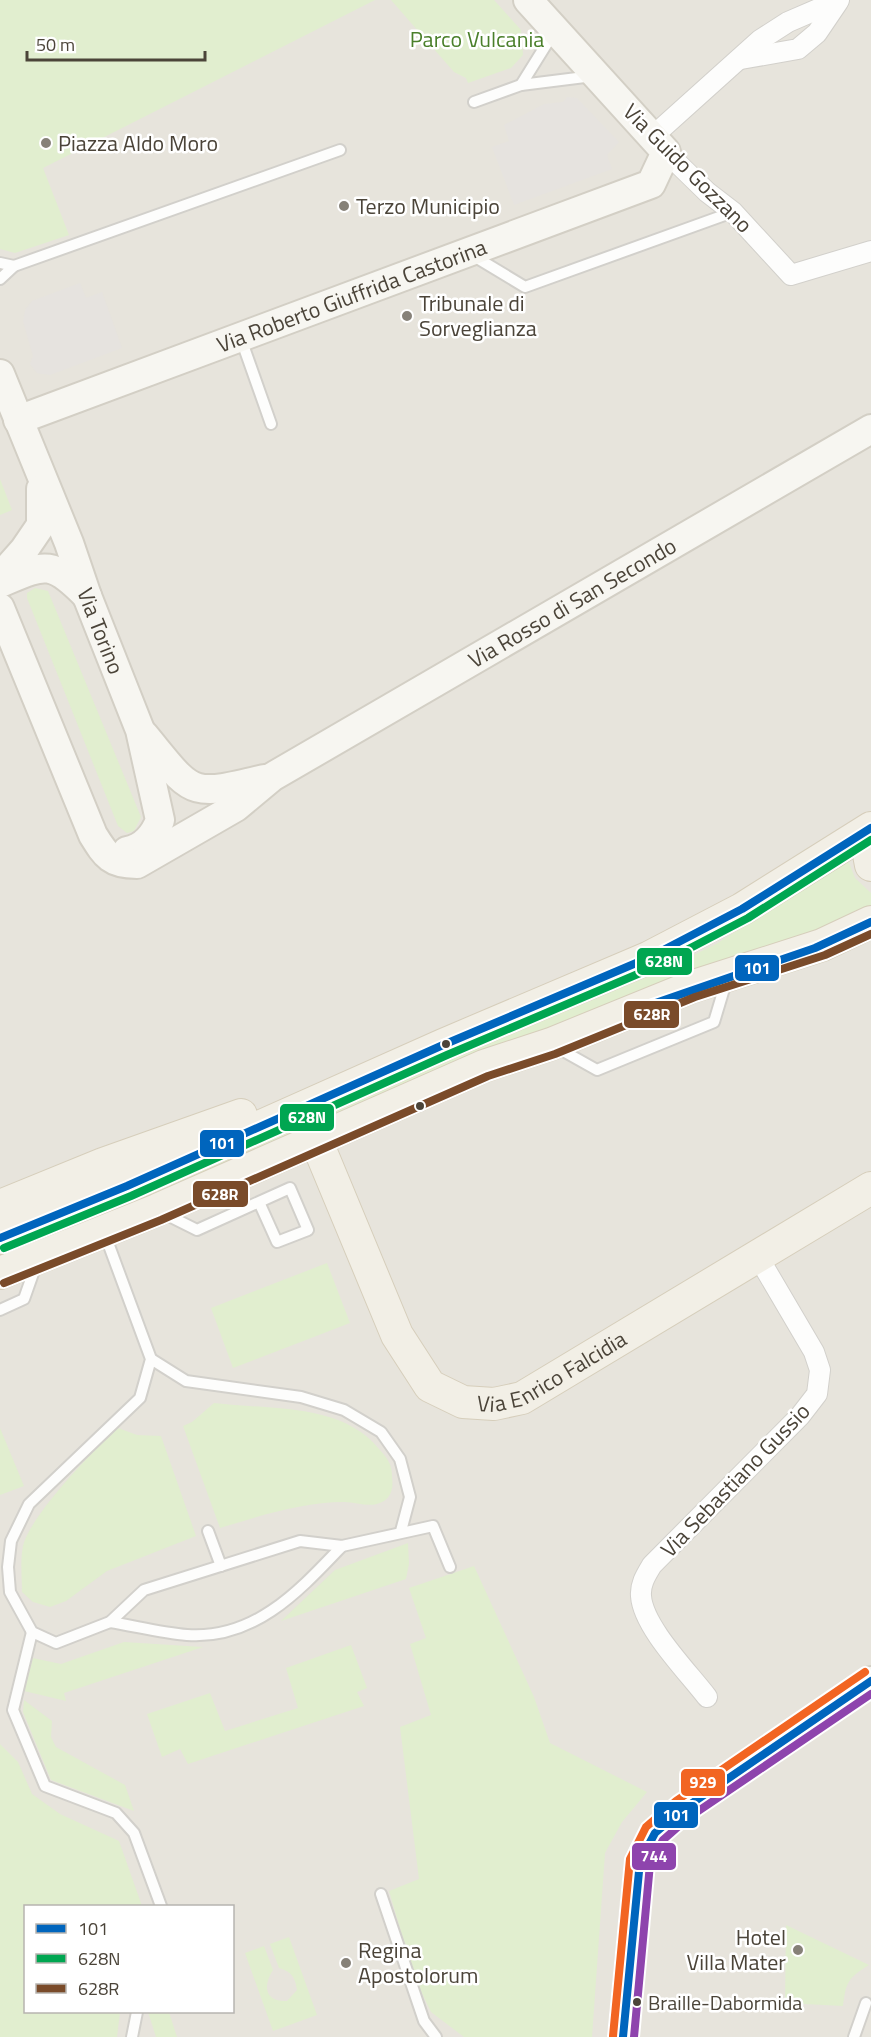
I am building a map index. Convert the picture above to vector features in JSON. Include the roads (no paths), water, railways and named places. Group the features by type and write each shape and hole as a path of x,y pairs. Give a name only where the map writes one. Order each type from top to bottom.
{"main road":[{"name":"Via Guido Gozzano","path":"528,0 659,144"},
{"name":"Via Roberto Giuffrida Castorina","path":"18,420 651,184 659,144"},
{"name":"Via Torino","path":"0,374 69,543 87,596 140,730 160,820 155,832 135,849 113,851 99,845"},
{"name":"Via Rosso di San Secondo","path":"272,777 871,429"},
{"path":"0,577 24,550 41,525 41,478"},
{"path":"0,583 31,570 46,568 64,573 87,596"},
{"path":"0,608 85,819 109,858 120,864 137,864 236,807 272,777"},
{"path":"140,730 182,781 197,789 213,791 272,777"},
{"path":"0,1238 127,1186 443,1045 648,958 707,929 871,828"},
{"path":"871,835 868,849 871,865"},
{"path":"0,1273 157,1210 484,1066 551,1044 691,987 822,945 871,922"},
{"path":"0,1206 142,1150 443,1045"},
{"name":"Via Enrico Falcidia","path":"316,1140 398,1335 430,1386 463,1402 494,1404 522,1398 871,1188"},
{"path":"623,2037 640,1861 656,1833 682,1810 871,1681"}],"street":[{"path":"659,144 739,59 760,40 788,22 840,0"},
{"path":"739,59 798,49 817,33 840,0"},
{"name":"Via Guido Gozzano","path":"659,144 707,192 733,212 790,275 871,251"},
{"name":"Via Sebastiano Gussio","path":"707,1697 647,1618 642,1589 643,1581 652,1565 800,1416 817,1394 820,1370 814,1352 757,1255"}],"lane":[{"path":"521,85 555,30"},
{"path":"474,102 521,85 597,75"},
{"path":"0,279 14,267 340,150"},
{"path":"466,252 525,287 733,212"},
{"path":"0,263 14,267"},
{"path":"240,336 271,423"},
{"path":"551,1044 597,1070 714,1022 727,977"},
{"path":"157,1210 197,1230 259,1202 290,1188 308,1230 277,1242 259,1202"},
{"path":"104,1232 150,1359 140,1398 29,1504 11,1541 8,1566 10,1592 32,1632 56,1643 110,1622 144,1590 300,1541 342,1546 401,1531 433,1526 450,1567"},
{"path":"0,1310 24,1299 39,1257"},
{"path":"150,1359 186,1381 301,1397 344,1410 381,1432 400,1459 410,1497 401,1531"},
{"path":"208,1531 221,1566"},
{"path":"110,1622 189,1636 233,1630 263,1617 297,1592 342,1546"},
{"path":"32,1632 13,1710 45,1786 116,1813 134,1833 161,1905"},
{"path":"381,1894 424,2020 436,2037"},
{"path":"854,2037 866,2003"},
{"path":"132,2037 137,2013"}],"place":[{"name":"Piazza Aldo Moro","path":"46,143"},
{"name":"Terzo Municipio","path":"344,206"},
{"name":"Tribunale di Sorveglianza","path":"407,316"},
{"name":"Hotel Villa Mater","path":"798,1950"},
{"name":"Regina Apostolorum","path":"346,1963"},
{"name":"Braille-Dabormida","path":"637,2002"}],"park label":[{"name":"Parco Vulcania","path":"477,39"}]}
